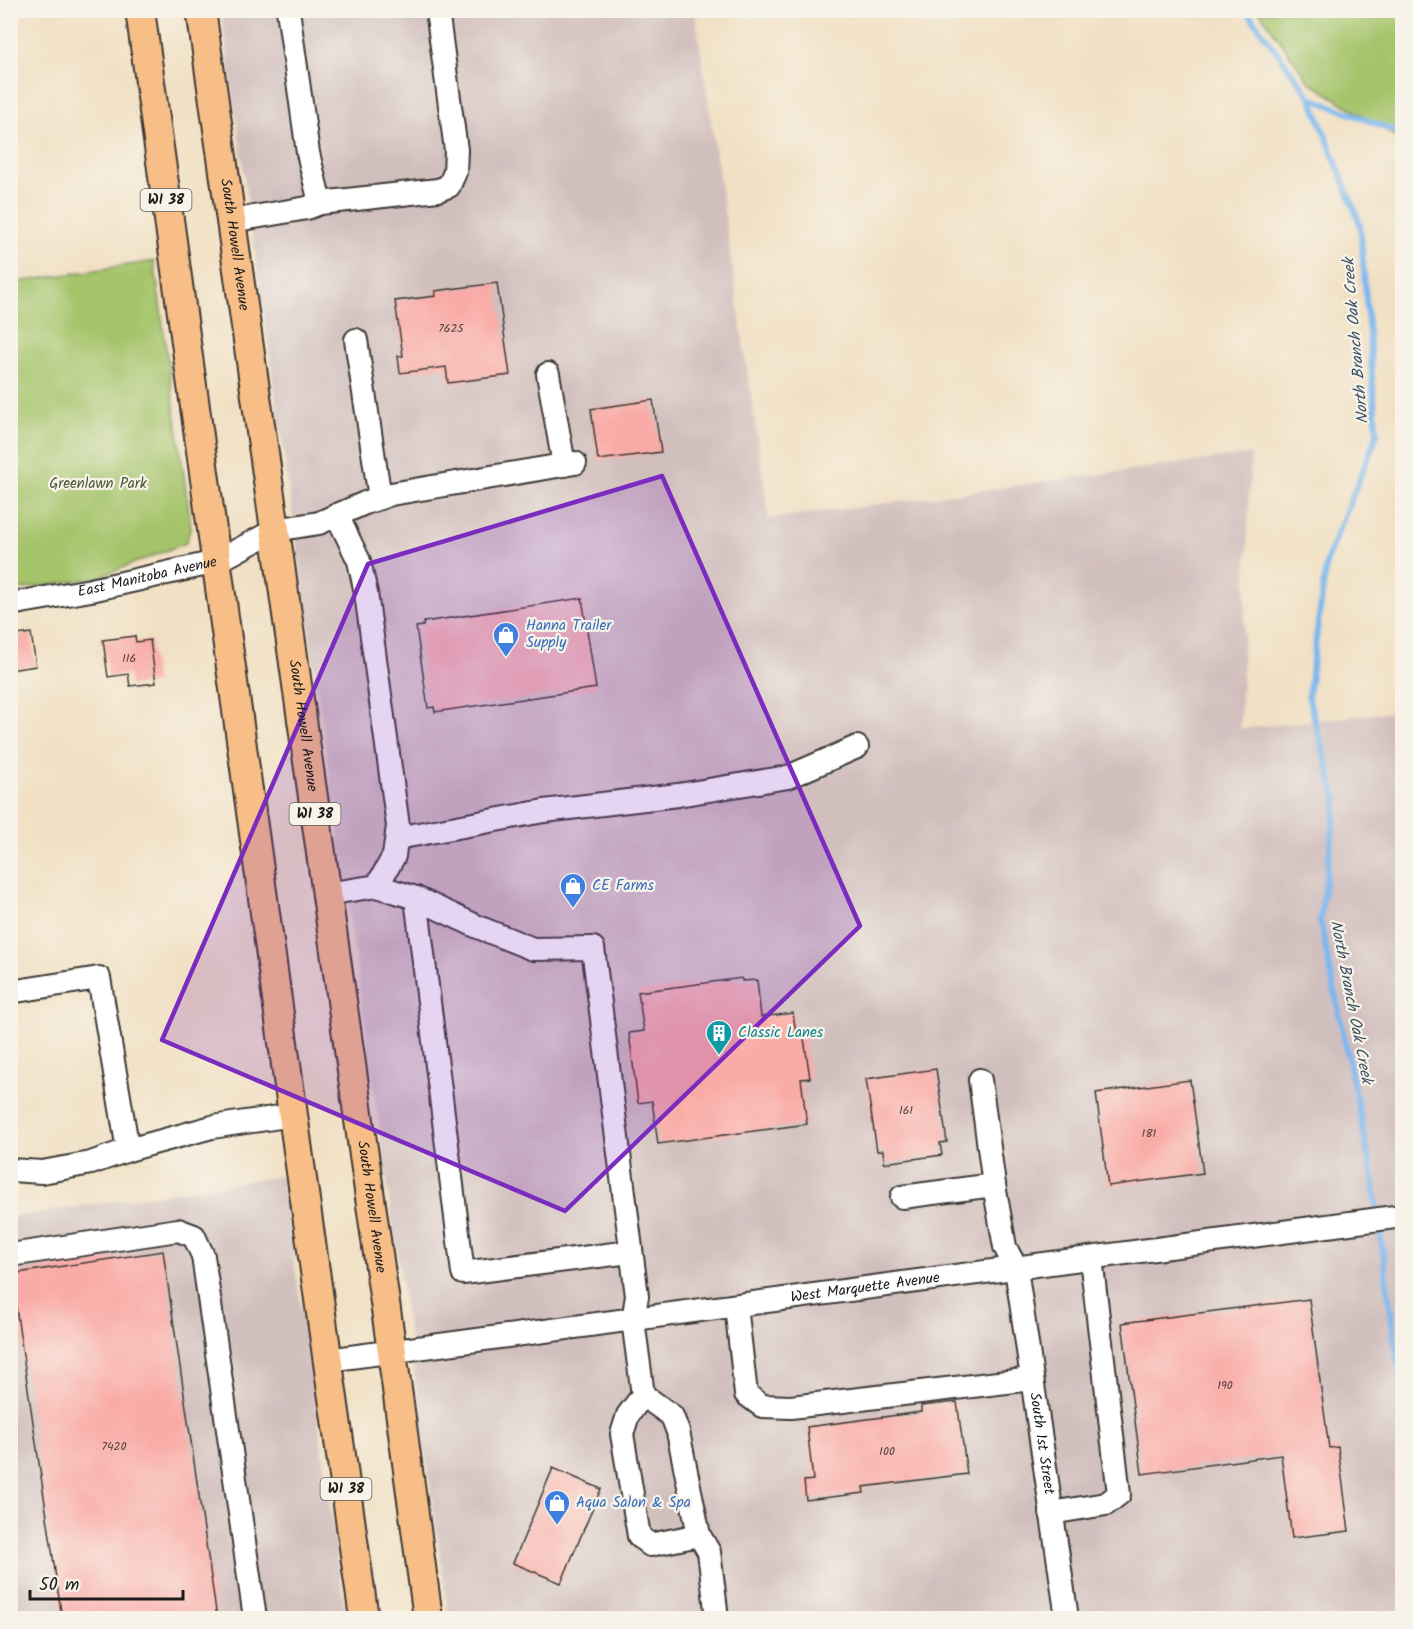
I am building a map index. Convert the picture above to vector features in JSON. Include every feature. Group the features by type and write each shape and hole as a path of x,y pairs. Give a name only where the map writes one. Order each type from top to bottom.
{"main road":[{"name":"WI 38","path":"140,10 364,1618"},
{"name":"South Howell Avenue","path":"201,10 428,1618"}],"street":[{"path":"288,10 308,153 320,203"},
{"path":"231,220 307,208 320,203 438,190 450,186 455,172 456,150 437,10"},
{"path":"356,340 380,498"},
{"name":"East Manitoba Avenue","path":"10,604 91,590 216,562 275,530 319,523 391,494 570,464 548,374"},
{"path":"337,515 359,561 366,593 398,826 394,856 377,886"},
{"path":"397,838 544,811 678,795 788,777 857,747"},
{"path":"327,894 377,886 416,898 478,927 533,949 593,948 637,1296 633,1320 643,1395 628,1415 622,1434 639,1536 650,1545 699,1535"},
{"path":"416,898 463,1273 630,1252"},
{"path":"10,992 99,978 128,1150"},
{"name":"South 1st Street","path":"980,1080 1005,1247 1016,1269 1067,1618"},
{"path":"10,1170 42,1172 91,1163 128,1150 212,1127 292,1114"},
{"path":"902,1197 994,1185"},
{"name":"West Marquette Avenue","path":"328,1360 1402,1216"},
{"path":"10,1255 178,1230 194,1236 203,1256 255,1618"},
{"path":"1051,1513 1106,1504 1119,1494 1091,1258"},
{"path":"736,1306 746,1394 762,1406 791,1407 1032,1379"},
{"path":"643,1395 672,1416 678,1432 699,1535 709,1552 717,1618"}],"highlighted area":[{"path":"662,476 860,926 565,1211 162,1040 368,564"}],"shaded area":[{"path":"221,11 695,11 769,519 1251,454 1240,729 1402,711 1402,1618 449,1618"},
{"path":"281,1176 346,1618 11,1618 11,1217"}],"green space":[{"path":"1259,11 1402,11 1402,141 1309,82"},
{"name":"Greenlawn Park","path":"154,261 191,527 186,543 96,578 11,591 11,283"}],"building":[{"path":"497,283 510,375 448,383 446,367 400,373 398,356 403,356 395,301 436,296 435,291"},
{"path":"653,400 661,452 598,460 591,409"},
{"name":"Hanna Trailer Supply","path":"582,598 596,688 435,712 434,707 428,708 416,627 423,626 424,622"},
{"path":"31,633 36,666 10,670 10,636"},
{"path":"135,636 136,642 150,640 156,683 130,686 128,674 108,677 103,640"},
{"name":"Classic Lanes","path":"742,978 742,981 757,980 761,1017 793,1013 796,1033 803,1032 810,1078 801,1079 807,1124 658,1144 652,1101 638,1103 629,1033 644,1031 638,992"},
{"path":"936,1069 947,1142 940,1143 942,1155 884,1163 883,1150 877,1151 866,1079"},
{"path":"1190,1080 1203,1173 1108,1186 1096,1093"},
{"path":"163,1251 217,1618 62,1618 11,1274"},
{"path":"1309,1299 1329,1448 1338,1447 1349,1531 1292,1538 1281,1455 1142,1474 1122,1323"},
{"path":"957,1402 967,1474 863,1487 864,1493 806,1500 804,1481 813,1480 807,1427 921,1412 921,1406"},
{"name":"Aqua Salon & Spa","path":"553,1468 601,1489 561,1583 513,1563"}],"waterway":[{"name":"North Branch Oak Creek","path":"1246,10 1311,98 1360,224 1377,435 1327,559 1308,696 1337,800 1320,920 1373,1180 1402,1394"},
{"name":"North Branch Oak Creek","path":"1311,98 1402,134"}],"place":[{"name":"Hanna Trailer Supply","path":"506,658"},
{"name":"CE Farms","path":"573,909"},
{"name":"Classic Lanes","path":"719,1056"},
{"name":"Aqua Salon & Spa","path":"557,1526"}]}
